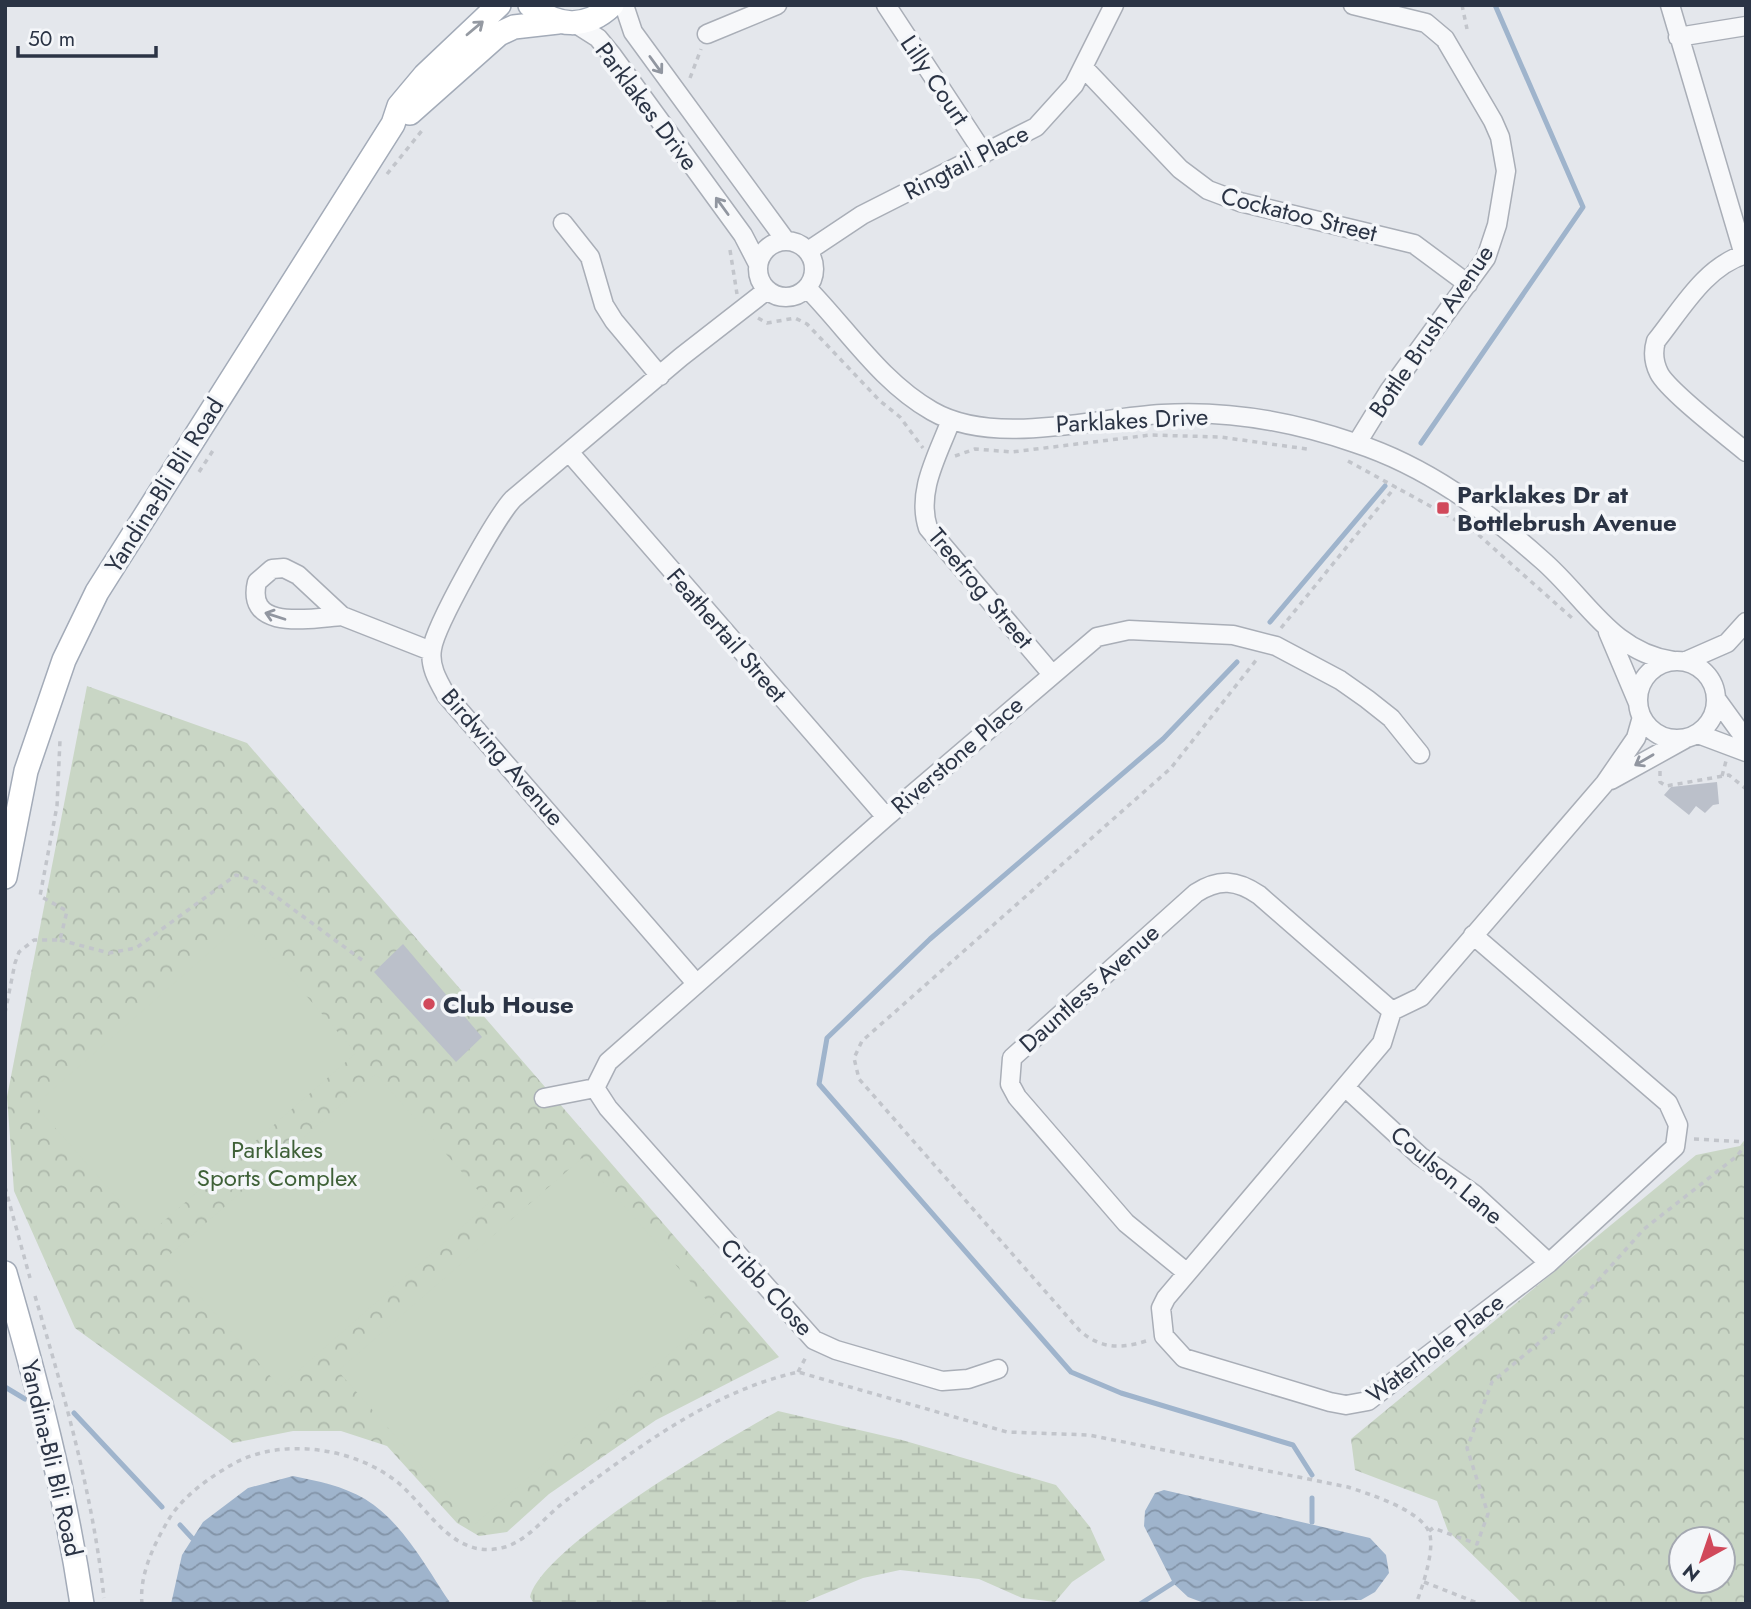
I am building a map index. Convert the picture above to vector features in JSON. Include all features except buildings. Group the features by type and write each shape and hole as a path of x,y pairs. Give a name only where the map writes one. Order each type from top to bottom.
{"main road":[{"name":"Yandina-Bli Bli Road","path":"5,877 26,771 64,660 82,621 122,551 393,124 399,106 425,75 499,5"},
{"path":"530,5 542,16 567,23"},
{"path":"393,124 409,115 499,34 522,25 590,20 612,5"},
{"name":"Yandina-Bli Bli Road","path":"5,1273 41,1395 70,1522 82,1604"}],"street":[{"name":"Parklakes Drive","path":"624,5 633,32 786,241"},
{"path":"707,34 777,5"},
{"name":"Lilly Court","path":"886,5 984,154"},
{"name":"Ringtail Place","path":"808,251 862,215 1019,138 1048,116 1084,68 1114,5"},
{"name":"Bottle Brush Avenue","path":"1353,5 1416,20 1436,30 1455,52 1500,137 1506,171 1497,225 1486,258 1389,391 1357,443"},
{"path":"1670,5 1745,254 1709,275 1656,341 1656,365 1664,381 1746,452"},
{"name":"Parklakes Drive","path":"567,23 598,38 612,55 743,235 758,264"},
{"path":"1678,37 1746,26"},
{"name":"Cockatoo Street","path":"1084,68 1180,169 1208,190 1240,202 1414,244 1468,284"},
{"path":"563,223 590,257 604,305 614,321 660,376"},
{"path":"786,241 808,251 814,268 808,289 789,297 767,290 759,278 758,264 770,245 786,241"},
{"name":"Parklakes Drive","path":"808,289 890,380 911,398 951,419 970,425 1015,429 1163,414 1210,414 1296,427 1357,443 1416,468 1467,499 1544,561 1608,632 1654,658 1680,661"},
{"path":"342,616 273,618 261,610 256,601 257,582 263,573 284,568 298,575 342,616 431,651 440,627 505,507 767,290"},
{"name":"Treefrog Street","path":"951,419 925,490 922,509 928,528 1052,673"},
{"name":"Feathertail Street","path":"569,452 886,817"},
{"path":"1392,1011 1421,997 1605,783 1636,738 1640,711 1639,692 1651,671 1727,643 1746,622"},
{"name":"Riverstone Place","path":"595,1088 608,1062 696,983 1086,643 1111,631 1233,635 1258,639 1307,662 1367,699 1391,718 1420,754"},
{"name":"Parklakes Drive","path":"1608,632 1629,676 1640,711"},
{"path":"1605,783 1692,737 1708,725 1727,643"},
{"name":"Birdwing Avenue","path":"431,651 438,681 446,695 696,983"},
{"path":"1680,661 1708,675 1716,693 1746,740"},
{"path":"1640,711 1659,735 1692,737 1741,759"},
{"name":"Dauntless Avenue","path":"1186,1272 1126,1223 1017,1097 1008,1072 1012,1058 1196,893 1222,882 1235,883 1259,895 1392,1011"},
{"path":"1473,935 1668,1103 1674,1112 1678,1138"},
{"name":"Waterhole Place","path":"1392,1011 1382,1043 1186,1272 1161,1308 1160,1323 1164,1336 1184,1358 1346,1405 1368,1401 1382,1393 1549,1262 1668,1156 1678,1138"},
{"name":"Coulson Lane","path":"1345,1087 1420,1156 1474,1194 1549,1262"},
{"path":"544,1098 595,1088"},
{"name":"Cribb Close","path":"595,1088 608,1108 796,1323 814,1340 836,1350 942,1381 968,1379 998,1369"}],"path":[{"path":"1462,5 1467,29"},
{"path":"687,86 707,34"},
{"path":"381,180 398,164 430,120"},
{"path":"193,480 218,439"},
{"path":"1275,637 1396,485"},
{"path":"1146,1341 1112,1347 1090,1340 1080,1331 859,1079 854,1059 862,1041 1171,768 1264,649"},
{"path":"60,732 57,806 40,896 67,911 60,940"},
{"path":"1716,754 1726,759 1741,759"},
{"path":"1723,776 1726,759"},
{"path":"1666,765 1659,765 1659,779 1666,786 1729,775 1746,789"},
{"path":"1741,785 1746,779"},
{"path":"5,1013 19,952 34,940 60,940 109,953 136,948 236,875 255,881 362,960"},
{"path":"1678,1138 1746,1143"},
{"path":"1429,1531 1433,1528 1476,1544 1488,1514 1467,1448 1492,1382 1552,1332 1644,1229 1737,1156 1746,1143"},
{"path":"142,1604 145,1574 171,1516 210,1477 250,1455 288,1449 323,1450 363,1462 400,1485 447,1536 468,1546 500,1548 517,1543 557,1507 671,1426 708,1405 768,1379 798,1372 1007,1432 1089,1435 1348,1487 1378,1497 1418,1518 1429,1531 1431,1541 1424,1582 1416,1604"},
{"path":"1424,1582 1480,1604"}],"green space":[{"name":"Parklakes Sports Complex","path":"87,686 247,743 779,1357 656,1420 549,1494 507,1532 479,1536 457,1523 387,1446 341,1431 293,1431 233,1443 75,1328 14,1191 7,1097"},
{"path":"243,923 356,1053 149,1234 35,1105"},
{"path":"376,1074 489,1203 280,1387 166,1258"},
{"path":"1746,1138 1746,1604 1523,1604 1448,1531 1437,1501 1355,1470 1351,1439 1696,1155 1740,1146"},
{"path":"582,1158 717,1312 474,1525 338,1371"},
{"path":"778,1411 902,1440 1056,1485 1090,1527 1105,1560 1072,1582 1055,1602 1022,1598 979,1579 900,1570 863,1578 800,1604 534,1604 530,1597 542,1575 567,1550 601,1523 681,1468"}],"water":[{"path":"293,1476 348,1491 379,1509 403,1533 451,1604 171,1604 182,1555 203,1522 248,1488"},
{"path":"1164,1490 1370,1538 1386,1555 1389,1573 1375,1592 1361,1600 1204,1603 1188,1597 1173,1583 1144,1526 1145,1511 1155,1493"}],"waterway":[{"path":"1421,443 1583,207 1495,5"},
{"path":"1270,622 1385,486"},
{"path":"1237,662 1163,739 930,939 827,1038 819,1084 1071,1372 1121,1393 1293,1445 1312,1475"},
{"path":"5,1387 25,1399"},
{"path":"74,1413 162,1507"},
{"path":"1312,1498 1312,1522"},
{"path":"180,1525 192,1538"},
{"path":"1140,1604 1173,1583"}],"place":[{"name":"Parklakes Dr at Bottlebrush Avenue","path":"1443,508"},
{"name":"Club House","path":"429,1004"}]}
